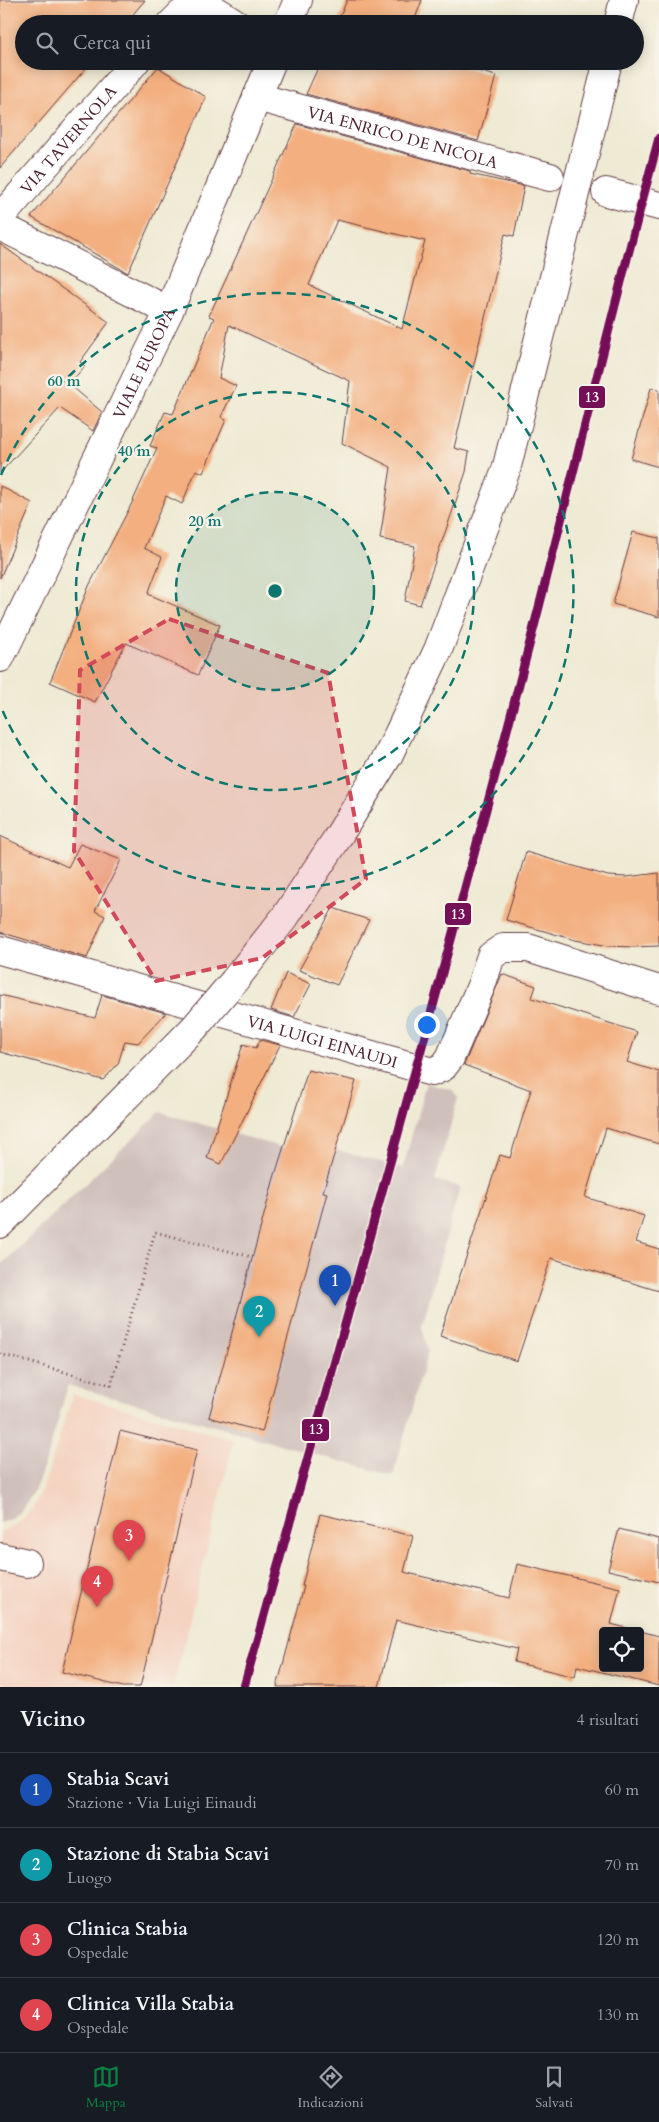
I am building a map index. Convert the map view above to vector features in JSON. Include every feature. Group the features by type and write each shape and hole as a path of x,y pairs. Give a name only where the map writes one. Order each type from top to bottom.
{"main road":[{"path":"620,15 624,0"},
{"path":"180,15 209,3 225,15"},
{"name":"VIA TAVERNOLA","path":"0,218 128,70"},
{"name":"VIALE EUROPA","path":"0,658 169,311 267,70"},
{"path":"0,1224 194,1028 234,981 285,917 388,756 438,650 506,470 606,70"},
{"name":"VIA ENRICO DE NICOLA","path":"257,97 550,177"},
{"path":"606,192 659,206"},
{"path":"0,226 169,311"},
{"name":"VIA LUIGI EINAUDI","path":"0,950 432,1072 443,1067 450,1058 481,986 491,956 503,948 528,948 659,990"},
{"path":"0,1557 27,1563"}],"path":[{"path":"0,1354 111,1385 155,1232 252,1257"}],"highlighted area":[{"path":"169,619 328,673 366,879 262,958 156,981 74,851 80,670"}],"shaded area":[{"path":"426,1083 452,1090 458,1098 435,1180 460,1187 422,1326 428,1351 393,1476 68,1385 48,1455 34,1492 21,1511 12,1519 0,1523 0,1266 160,1112 329,1161 333,1149 403,1168"},
{"path":"73,1394 234,1440 173,1687 20,1687 0,1682 0,1532 17,1525 32,1509 43,1489"}],"building":[{"path":"0,0 145,0 132,15 15,15 15,70 84,70 0,168"},
{"path":"347,0 422,0 416,15 341,15"},
{"path":"155,70 163,70 206,97 128,273 31,217"},
{"path":"317,70 474,70 496,76 478,141 306,94"},
{"path":"297,124 470,171 470,174 524,186 514,236 505,234 454,448 469,452 466,472 420,605 405,601 415,546 380,539 391,467 342,443 350,381 229,325 219,378 236,386 221,417 226,420 203,473 196,470 182,504 166,496 144,548 162,557 148,594 220,625 198,675 126,643 95,702 50,682 89,586 131,505 157,448 150,446 165,412 173,414 214,318 209,316","holes":["337,220 425,241 402,329 309,285"]},
{"path":"0,244 109,322 80,362 85,366 69,384 102,412 93,431 60,408 0,473"},
{"path":"651,388 659,389 659,467 631,459"},
{"path":"0,486 32,503 0,578"},
{"path":"633,532 659,538 659,617 613,604"},
{"path":"0,836 68,867 80,844 121,860 95,911 105,916 87,958 0,932"},
{"path":"526,852 608,876 626,877 659,873 659,946 609,946 575,940 506,920"},
{"path":"333,908 369,920 337,985 299,970"},
{"path":"286,973 311,984 294,1017 271,1010"},
{"path":"502,974 536,986 532,998 637,1032 627,1062 659,1072 659,1144 606,1128 585,1197 644,1216 636,1242 659,1249 659,1291 551,1258 517,1361 440,1336 500,1155 510,1158 531,1090 464,1065"},
{"path":"0,995 95,1018 102,995 166,1013 138,1043 125,1041 118,1064 103,1080 0,1052"},
{"path":"260,1040 280,1045 221,1164 207,1158 243,1044 256,1048"},
{"path":"308,1070 356,1081 323,1192 327,1193 262,1432 209,1417 274,1178"},
{"path":"120,1431 197,1450 140,1687 123,1687 62,1672"},
{"path":"320,1514 413,1536 404,1572 509,1598 517,1564 620,1588 611,1624 623,1627 599,1627 599,1671 577,1666 575,1677 514,1662 517,1649 396,1620 379,1687 277,1687 304,1586 302,1586"},
{"path":"619,1529 659,1539 659,1582 608,1570"},
{"path":"644,1632 659,1636 659,1686 602,1672 644,1672"}],"transit line":[{"name":"13","path":"244,1687 457,918 542,596 659,138"}],"place":[{"name":"Stabia Scavi","path":"335,1306"},
{"name":"Stazione di Stabia Scavi","path":"259,1337"},
{"name":"Clinica Stabia","path":"129,1561"},
{"name":"Clinica Villa Stabia","path":"97,1607"}]}
